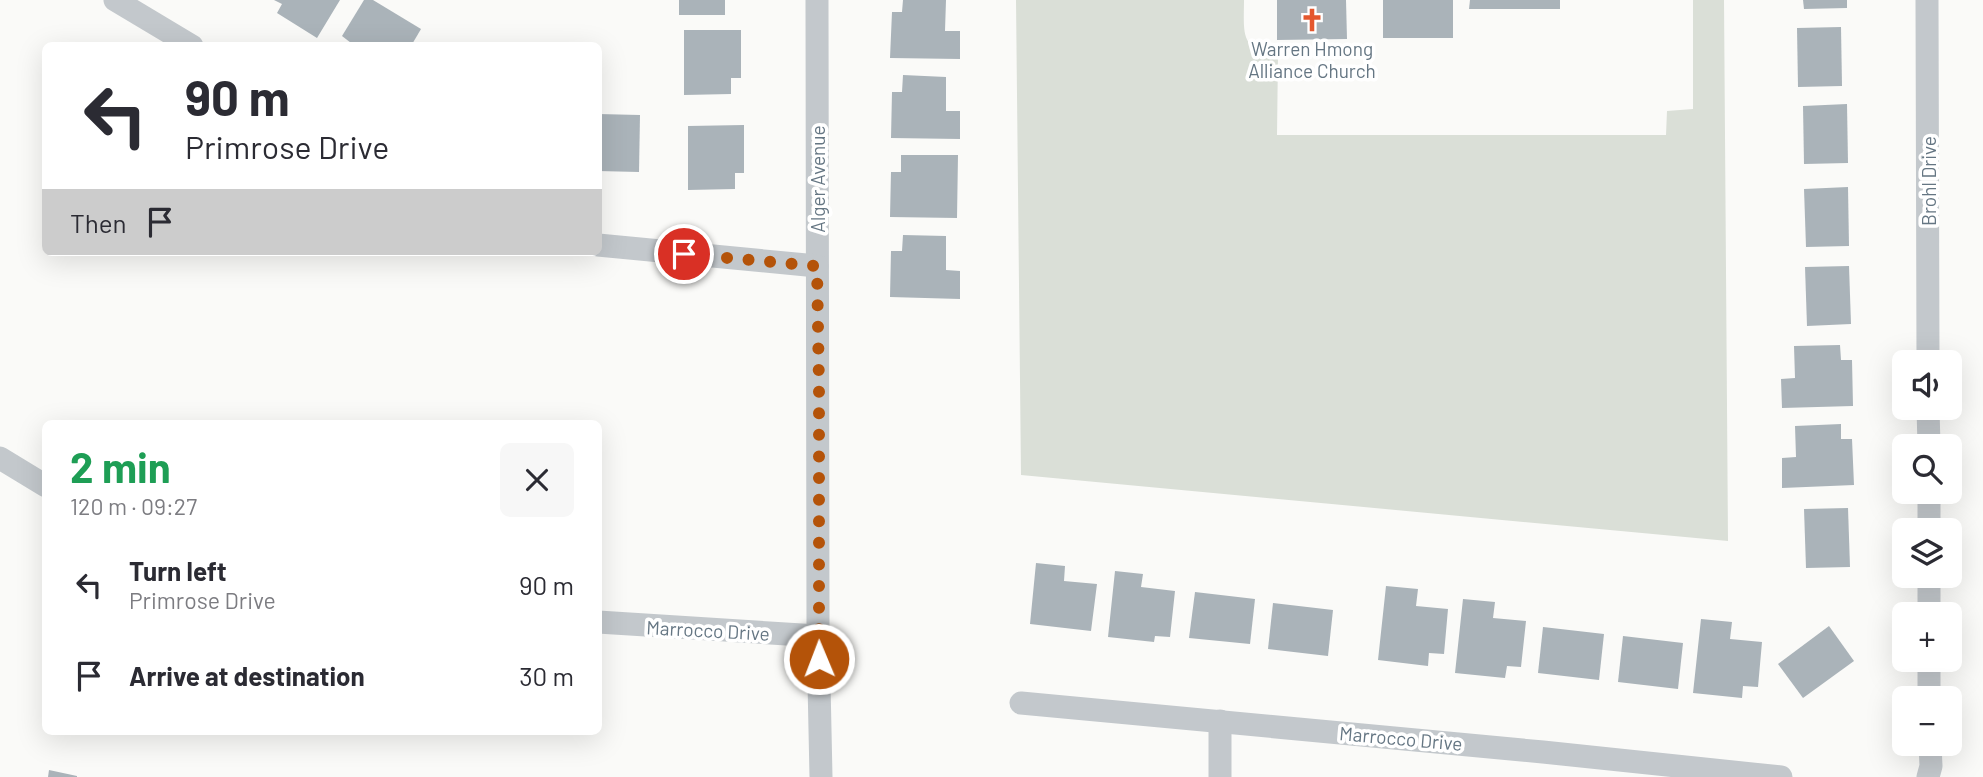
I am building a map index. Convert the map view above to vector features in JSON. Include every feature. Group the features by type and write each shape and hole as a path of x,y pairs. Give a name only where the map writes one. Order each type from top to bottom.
{"street":[{"path":"115,0 185,42"},
{"name":"Alger Avenue","path":"817,0 818,636 821,777"},
{"name":"Brohl Drive","path":"1927,0 1928,350"},
{"path":"602,245 817,266"},
{"path":"0,458 42,484"},
{"name":"Marrocco Drive","path":"602,622 818,636"},
{"name":"Marrocco Drive","path":"1021,703 1220,720 1781,777"},
{"path":"1220,720 1220,777"},
{"path":"1928,777 1931,756"}],"shaded area":[{"path":"1016,0 1244,0 1246,38 1256,49 1278,55 1277,135 1666,135 1667,111 1693,109 1693,0 1724,0 1728,541 1021,475"}],"building":[{"path":"274,0 340,0 317,38 277,13 282,4"},
{"path":"364,0 373,0 421,29 413,42 350,42 342,36"},
{"path":"679,0 725,0 725,15 679,15"},
{"path":"903,0 946,0 945,31 960,31 960,59 890,58 892,12 902,12"},
{"name":"Warren Hmong Alliance Church","path":"1277,0 1346,0 1347,39 1277,40"},
{"name":"Warren Hmong Alliance Church","path":"1383,0 1453,0 1453,38 1383,38"},
{"path":"1470,0 1560,0 1560,9 1469,9"},
{"path":"1803,0 1847,0 1847,8 1804,9"},
{"path":"1841,27 1842,86 1798,87 1797,28"},
{"path":"684,30 741,30 741,78 731,78 731,94 684,95"},
{"path":"903,75 946,77 946,111 960,111 960,139 891,138 892,92 902,92"},
{"path":"1847,104 1848,163 1804,164 1803,106"},
{"path":"602,114 640,115 639,172 602,171"},
{"path":"744,125 744,173 735,173 735,189 688,190 688,126"},
{"path":"901,155 958,155 957,218 890,217 891,172 901,172"},
{"path":"1848,187 1849,246 1806,247 1804,189"},
{"path":"903,235 946,236 946,270 960,271 960,299 890,297 891,251 902,251"},
{"path":"1849,266 1851,324 1807,326 1805,267"},
{"path":"1840,345 1841,360 1852,360 1853,406 1782,408 1781,379 1795,378 1794,346"},
{"path":"1841,424 1841,439 1852,439 1854,485 1782,488 1782,458 1796,457 1795,426"},
{"path":"1848,508 1850,567 1806,568 1804,509"},
{"path":"1036,563 1065,566 1064,581 1097,584 1091,631 1030,624"},
{"path":"1115,571 1143,574 1141,587 1175,591 1170,637 1155,636 1154,642 1108,637"},
{"path":"1386,586 1418,589 1416,606 1448,609 1444,654 1429,653 1428,666 1378,660"},
{"path":"1195,592 1255,599 1250,644 1189,638"},
{"path":"1463,599 1495,602 1493,618 1526,621 1521,667 1507,666 1505,678 1455,673"},
{"path":"1273,603 1333,610 1328,656 1268,649"},
{"path":"1701,619 1732,622 1730,639 1762,642 1758,687 1743,686 1742,698 1693,693"},
{"path":"1829,626 1854,661 1803,698 1778,664"},
{"path":"1543,627 1604,634 1599,680 1538,673"},
{"path":"1623,636 1683,643 1678,689 1618,682"},
{"path":"49,770 77,776 77,777 48,777"}],"place":[{"name":"Warren Hmong Alliance Church","path":"1312,20"}],"route":[{"path":"684,254 817,266 819,659"}]}
